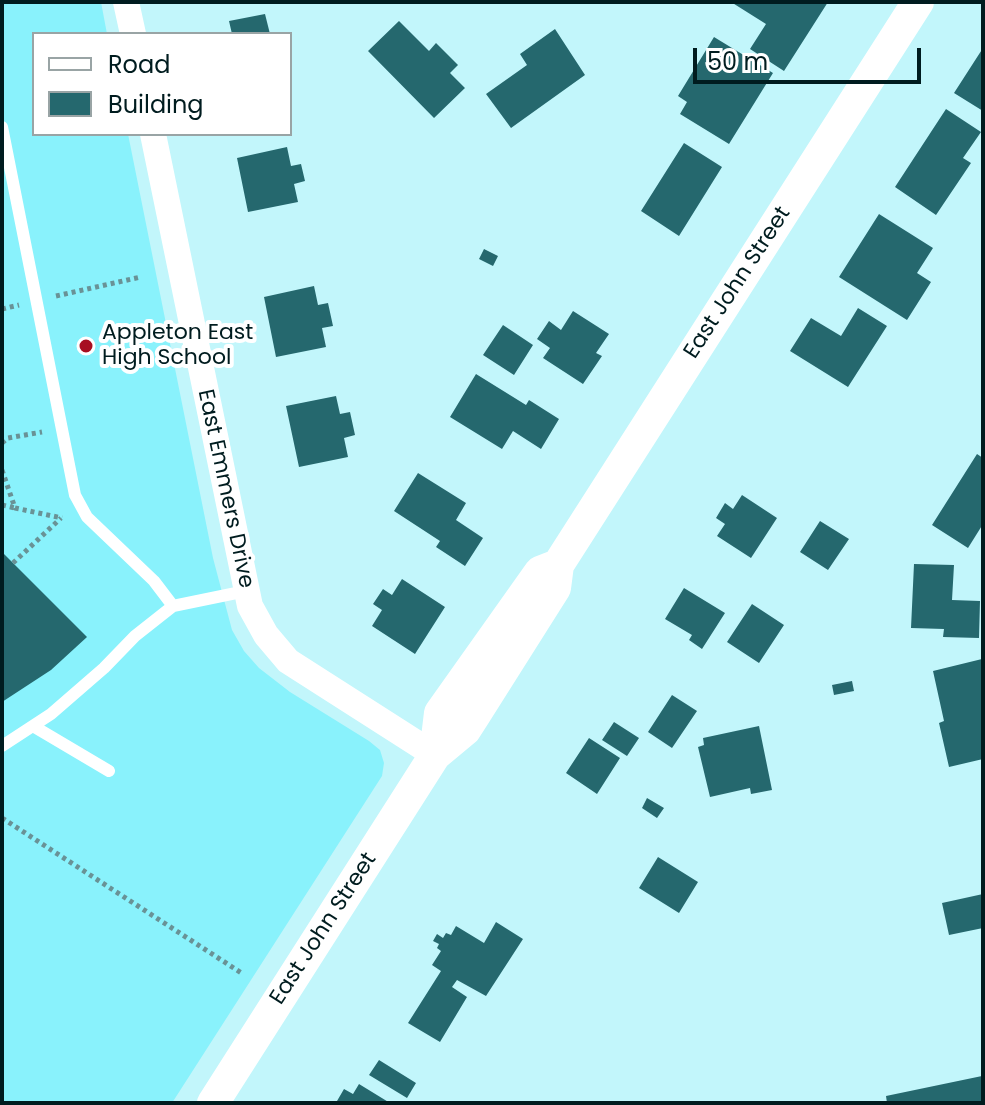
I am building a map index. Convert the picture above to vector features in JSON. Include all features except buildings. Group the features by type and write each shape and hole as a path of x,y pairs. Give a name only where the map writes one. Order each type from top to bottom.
{"street":[{"path":"126,2 133,32"},
{"name":"East John Street","path":"213,1103 435,755 465,730 555,588 558,565 918,2"},
{"name":"East Emmers Drive","path":"153,136 246,591 257,621 288,661 435,755"}],"lane":[{"path":"2,127 79,507 154,581 173,606"},
{"path":"2,746 51,714 135,636 173,606 246,591"},
{"path":"33,726 109,771"}],"path":[{"path":"2,309 141,277"},
{"path":"2,443 8,438 42,432"},
{"path":"2,470 15,508"},
{"path":"2,505 62,518 13,563"},
{"path":"2,818 243,974"}],"shaded area":[{"name":"Appleton East High School","path":"2,2 101,2 107,32 32,32 32,136 128,136 213,558 232,630 259,668 290,692 369,741 380,750 384,763 382,776 172,1103 2,1103"}],"place":[{"name":"Appleton East High School","path":"86,346"}]}
